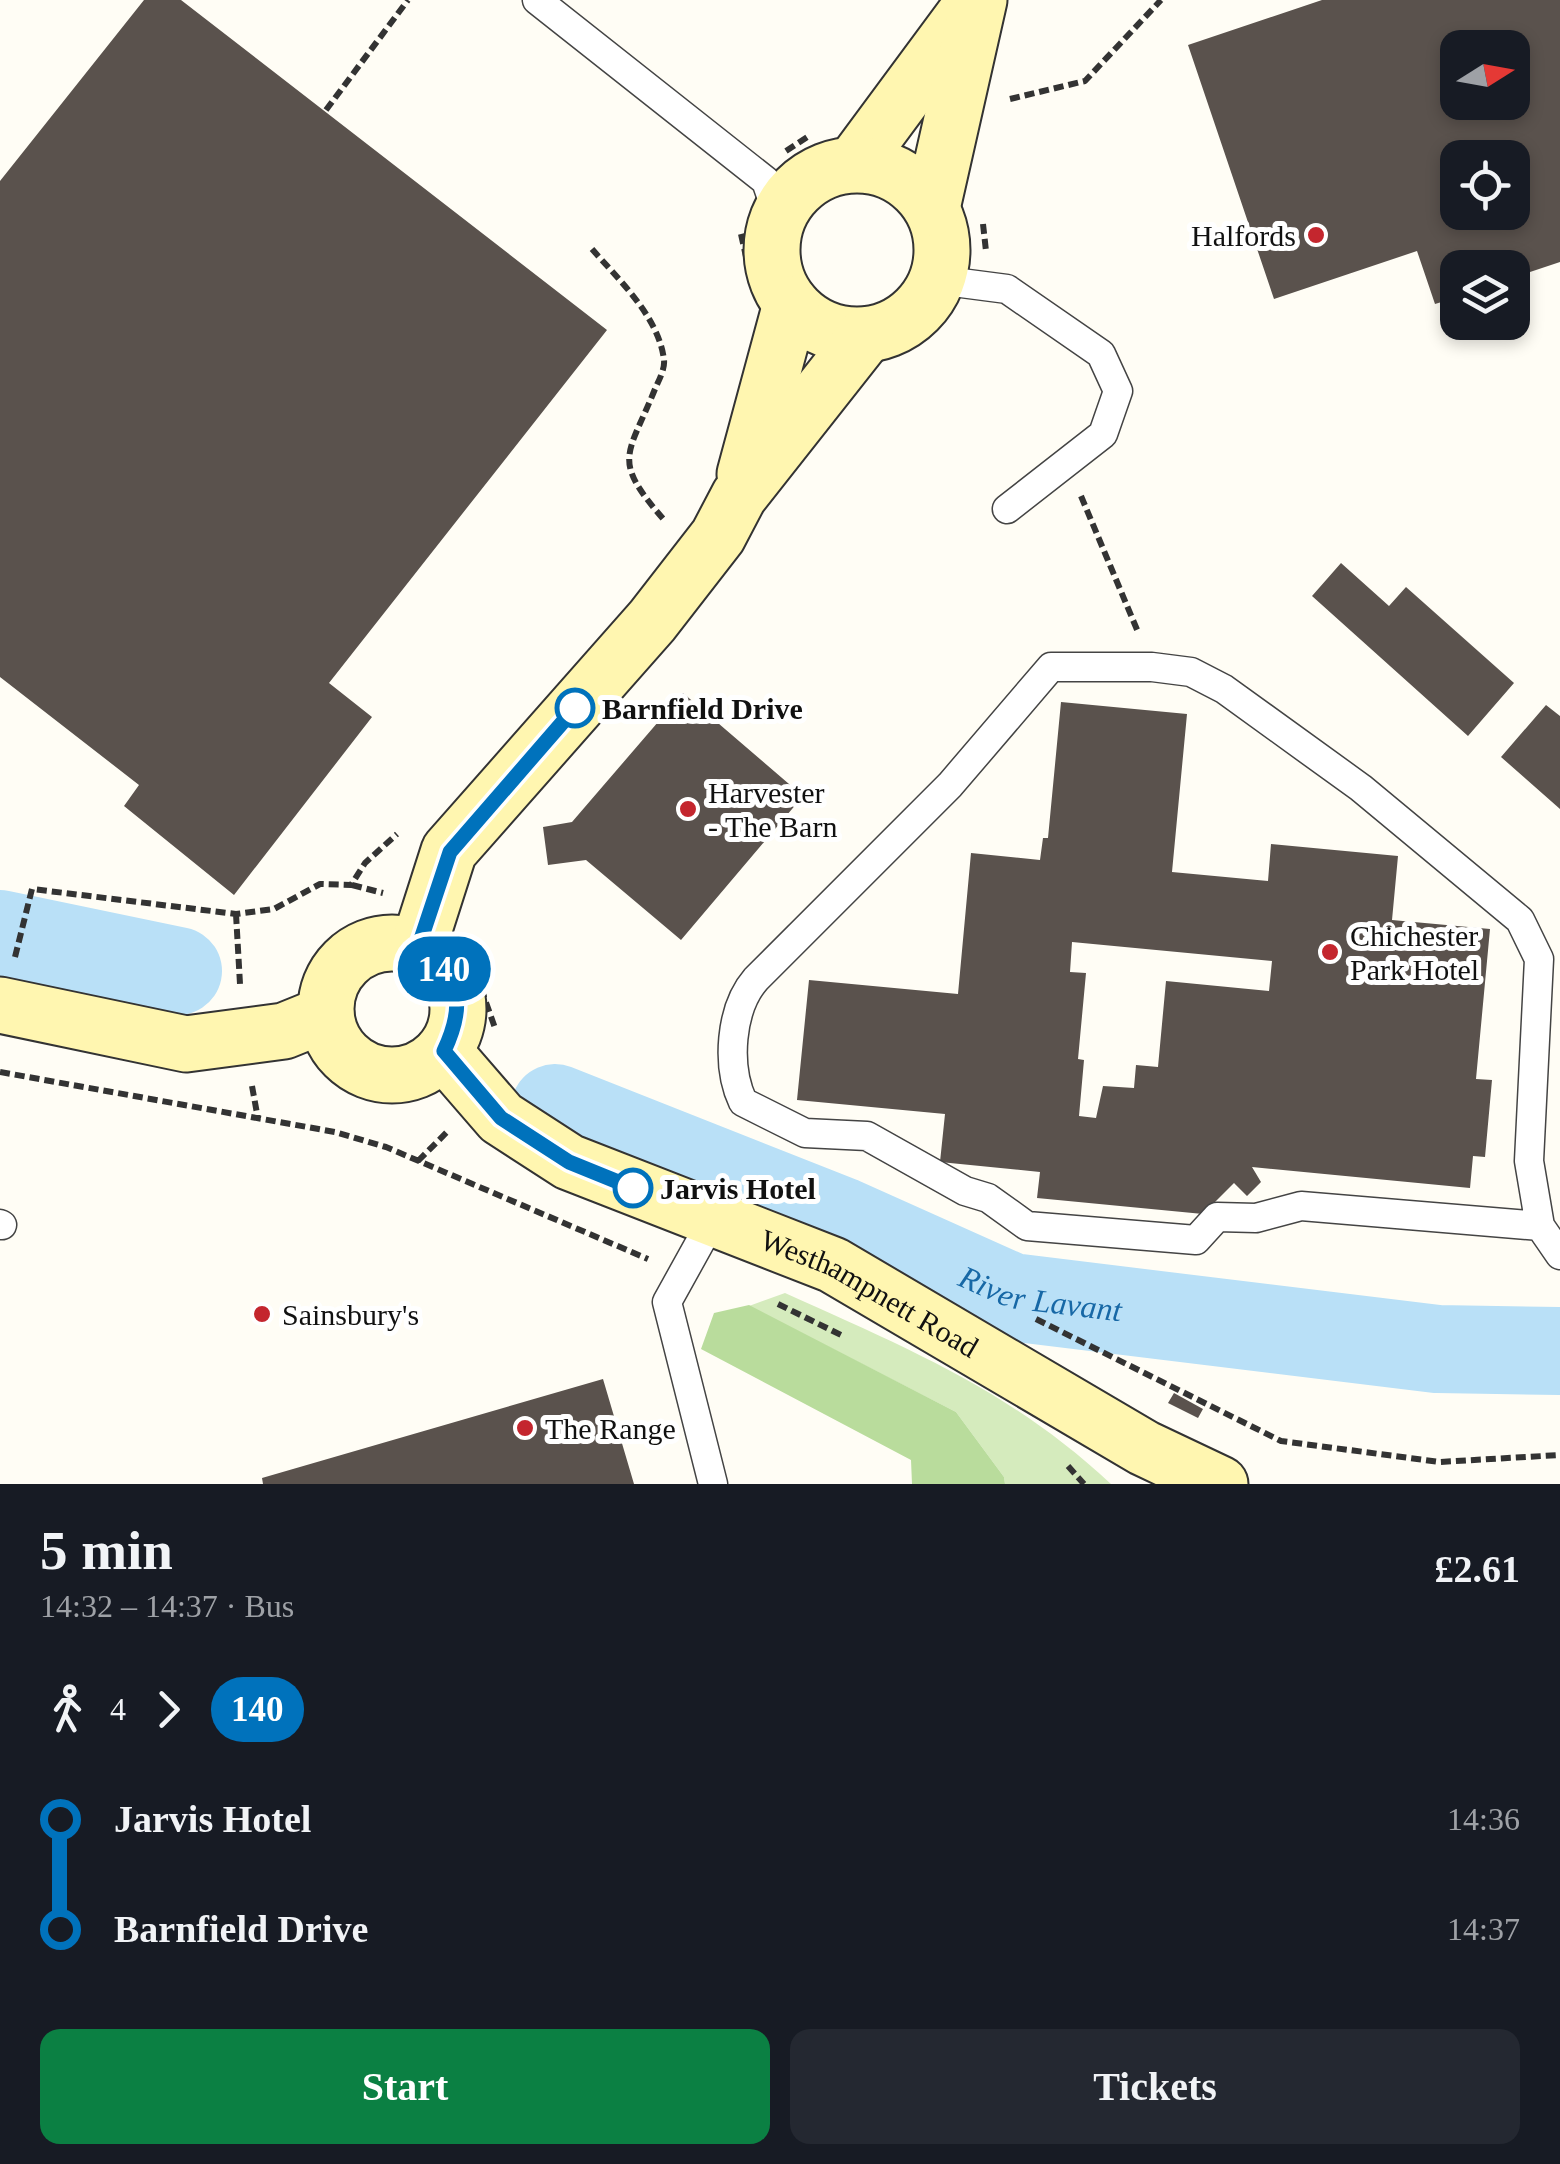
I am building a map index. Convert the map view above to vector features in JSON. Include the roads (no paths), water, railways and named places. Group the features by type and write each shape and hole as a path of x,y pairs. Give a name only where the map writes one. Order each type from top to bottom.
{"street":[{"path":"771,297 838,334 866,336 902,323 917,311 938,280 943,255 932,208 977,0"},
{"path":"739,496 771,297 772,198 830,168 836,147 977,0"},
{"path":"836,147 899,174 932,208"},
{"path":"418,948 450,852 652,621 718,536 739,496 866,336"},
{"path":"398,942 418,948 451,978 458,1001 456,1024 444,1051 426,1066 405,1074 382,1075 359,1066 342,1052 326,1014 337,970 354,954 375,945 398,942"},
{"path":"1,1005 186,1044 284,1031 326,1014"},
{"name":"Westhampnett Road","path":"444,1051 501,1118 569,1162 833,1265 986,1355 1159,1466 1220,1484"}],"lane":[{"path":"537,0 772,198"},
{"path":"938,280 1008,289 1102,354 1118,391 1103,434 1007,509"},
{"path":"1540,1226 1301,1206 1256,1218 1217,1217 1196,1240 1027,1226 988,1198 965,1190 867,1136 806,1133 743,1102 732,1061 737,1017 747,990 756,979 950,785 1051,667 1152,667 1192,672 1224,690 1361,788 1520,920 1540,959 1546,1091 1529,1161 1540,1226 1560,1255"},
{"path":"713,1484 667,1302 714,1219"}],"waterway":[{"name":"River Lavant","path":"0,934 178,971"},
{"name":"River Lavant","path":"555,1108 841,1221 1011,1297 1437,1349 1560,1351"}],"place":[{"name":"Halfords","path":"1316,235"},
{"name":"Barnfield Drive","path":"575,708"},
{"name":"Harvester - The Barn","path":"688,809"},
{"name":"Chichester Park Hotel","path":"1330,952"},
{"name":"Jarvis Hotel","path":"633,1188"},
{"name":"Sainsbury's","path":"262,1314"},
{"name":"The Range","path":"525,1428"}]}
